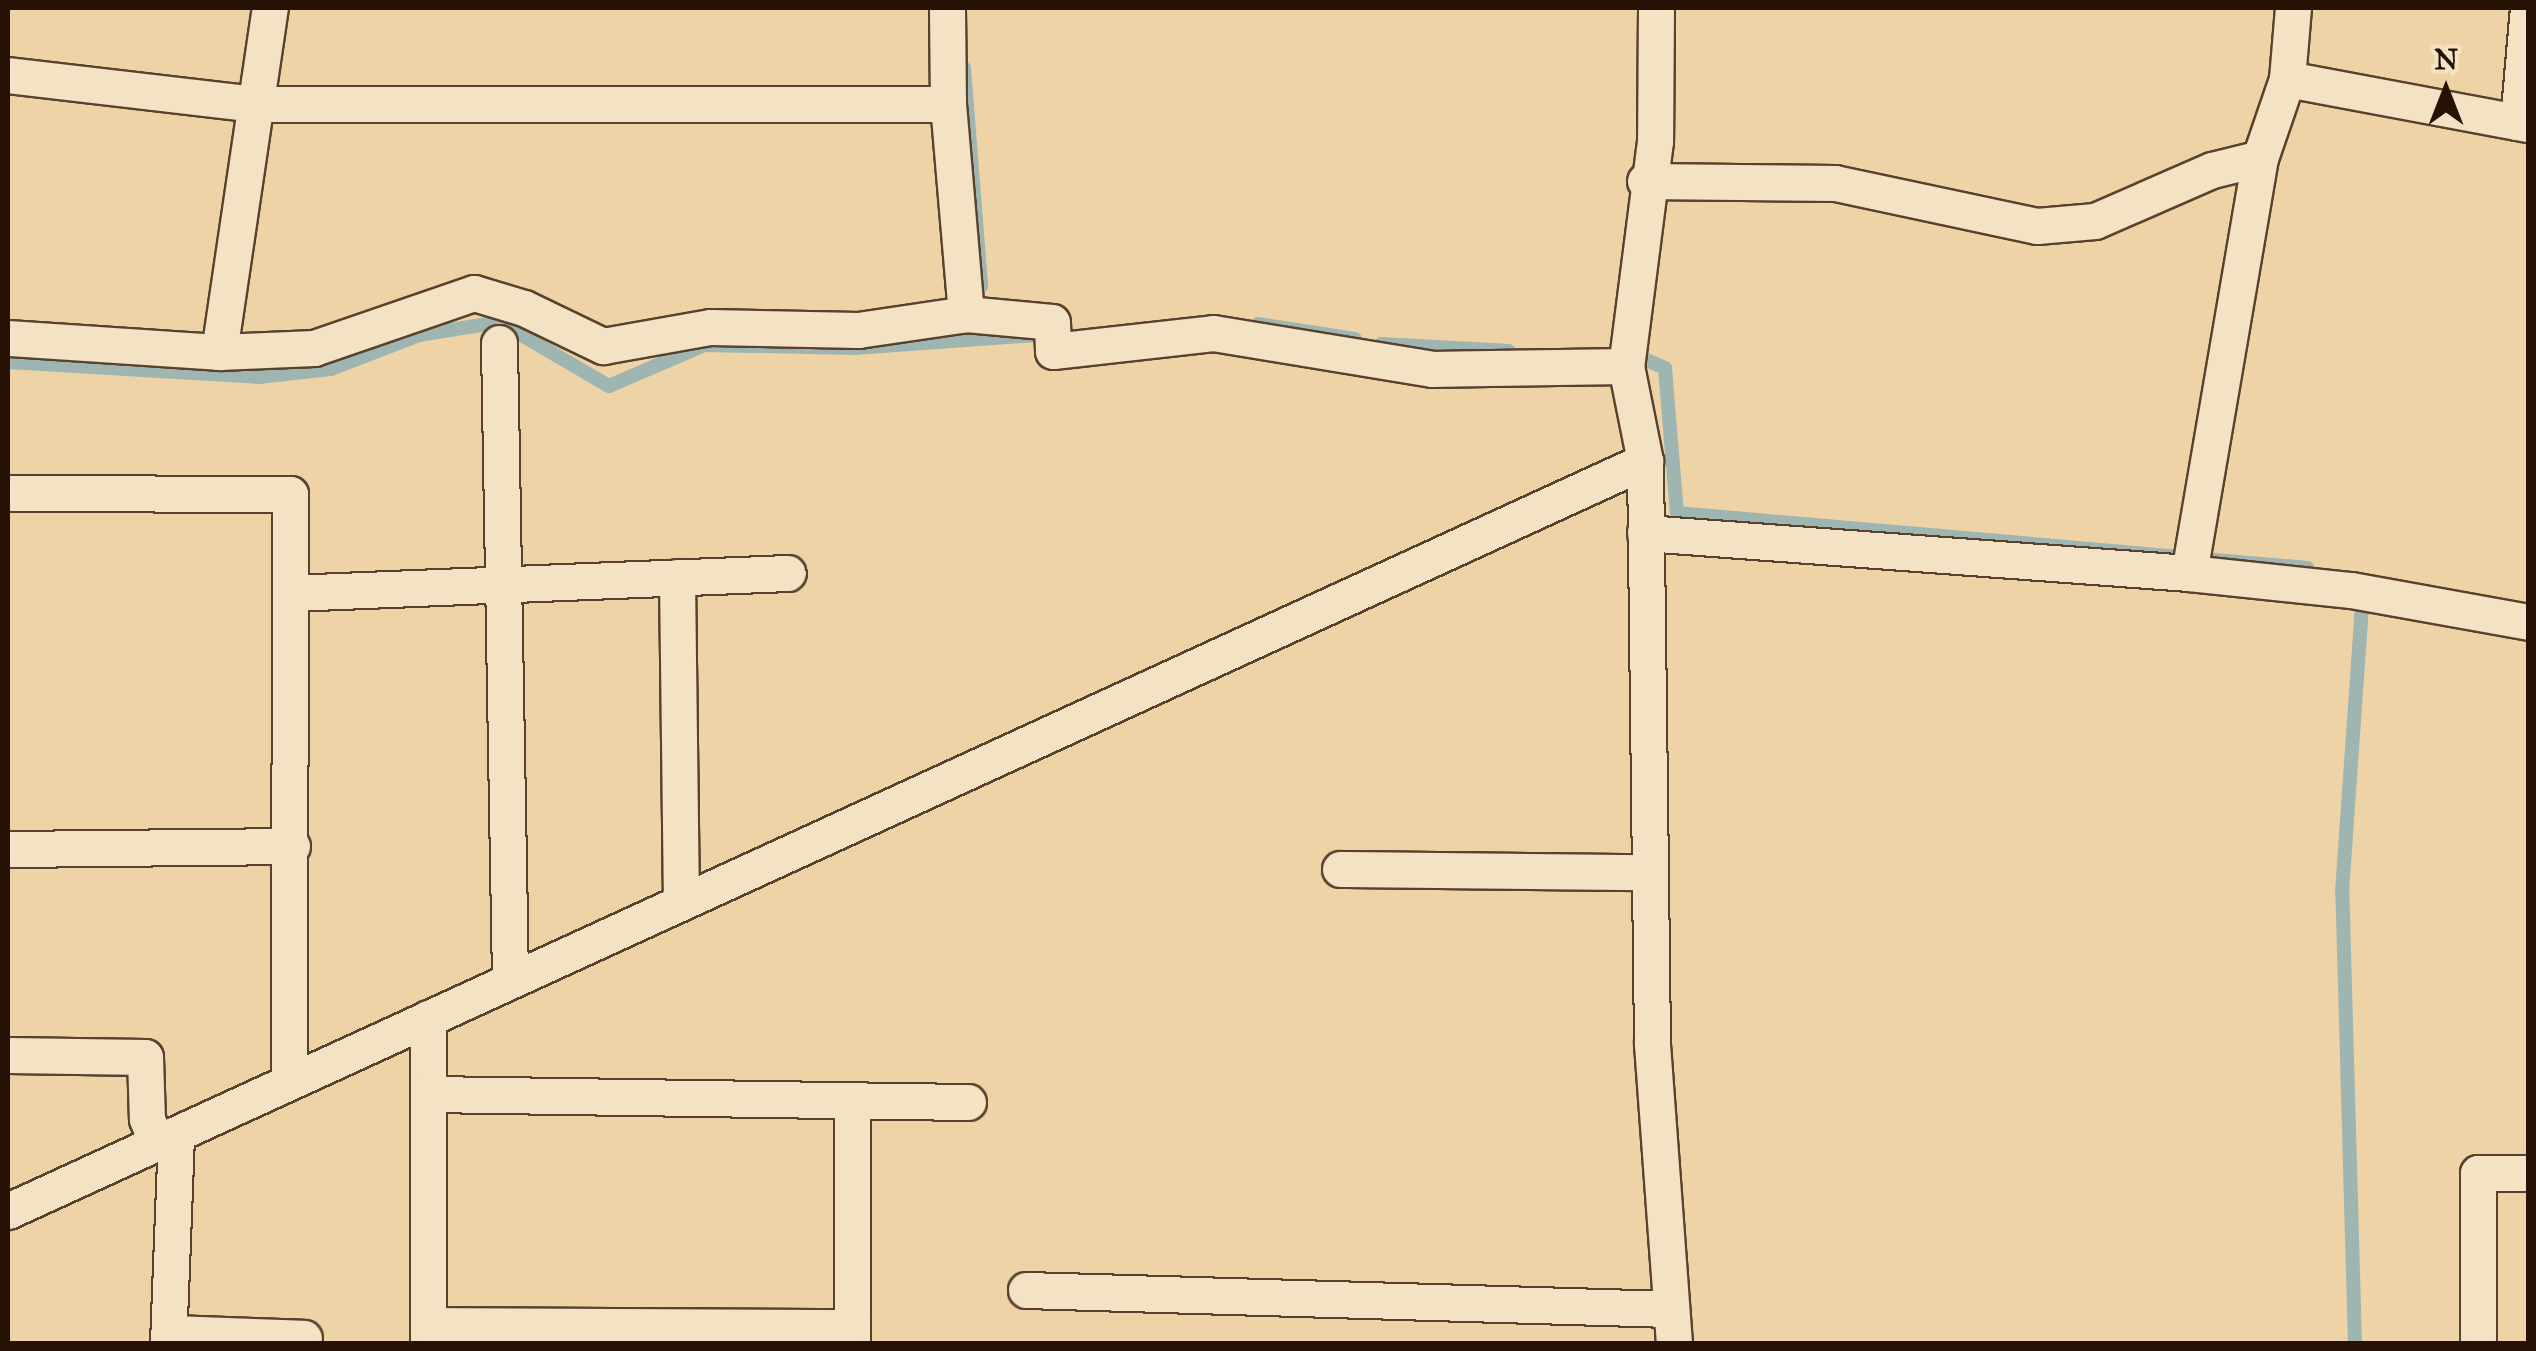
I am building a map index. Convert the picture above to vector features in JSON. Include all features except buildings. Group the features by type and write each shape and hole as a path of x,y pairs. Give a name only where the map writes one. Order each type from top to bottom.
{"street":[{"path":"219,352 270,8"},
{"path":"946,8 948,104 977,315"},
{"path":"1026,1290 1672,1326 1657,1162 1645,461 1627,356 1654,141 1656,8"},
{"path":"2190,561 2260,158 2288,80 2293,8"},
{"path":"2288,80 2523,123 2528,8"},
{"path":"8,74 256,104 948,104"},
{"path":"1646,182 1834,183 2037,226 2095,221 2212,170 2260,158"},
{"path":"8,338 219,352 314,348 474,293 524,308 603,346 710,327 858,330 977,315 1052,322 1054,351 1213,333 1432,369 1627,356"},
{"path":"499,343 499,584 510,977"},
{"path":"8,1211 510,977 1645,461"},
{"path":"8,493 290,494 289,1081"},
{"path":"1646,533 2190,561 2528,622"},
{"path":"290,592 788,573"},
{"path":"677,577 681,899"},
{"path":"8,849 292,846"},
{"path":"1340,869 1650,872"},
{"path":"428,1018 428,1334 852,1336 852,1100"},
{"path":"8,1054 145,1057 147,1119 166,1140 169,1338 304,1338"},
{"path":"428,1094 968,1102"},
{"path":"2478,1344 2478,1173 2528,1172"}],"waterway":[{"path":"964,68 981,286"},
{"path":"8,362 259,377 331,369 419,335 499,322 609,386 704,345 855,348 1037,335"},
{"path":"1258,324 1355,339"},
{"path":"1381,344 1509,351"},
{"path":"1630,353 1665,368 1677,513 2308,568"},
{"path":"2355,1344 2342,892 2362,608"}]}
